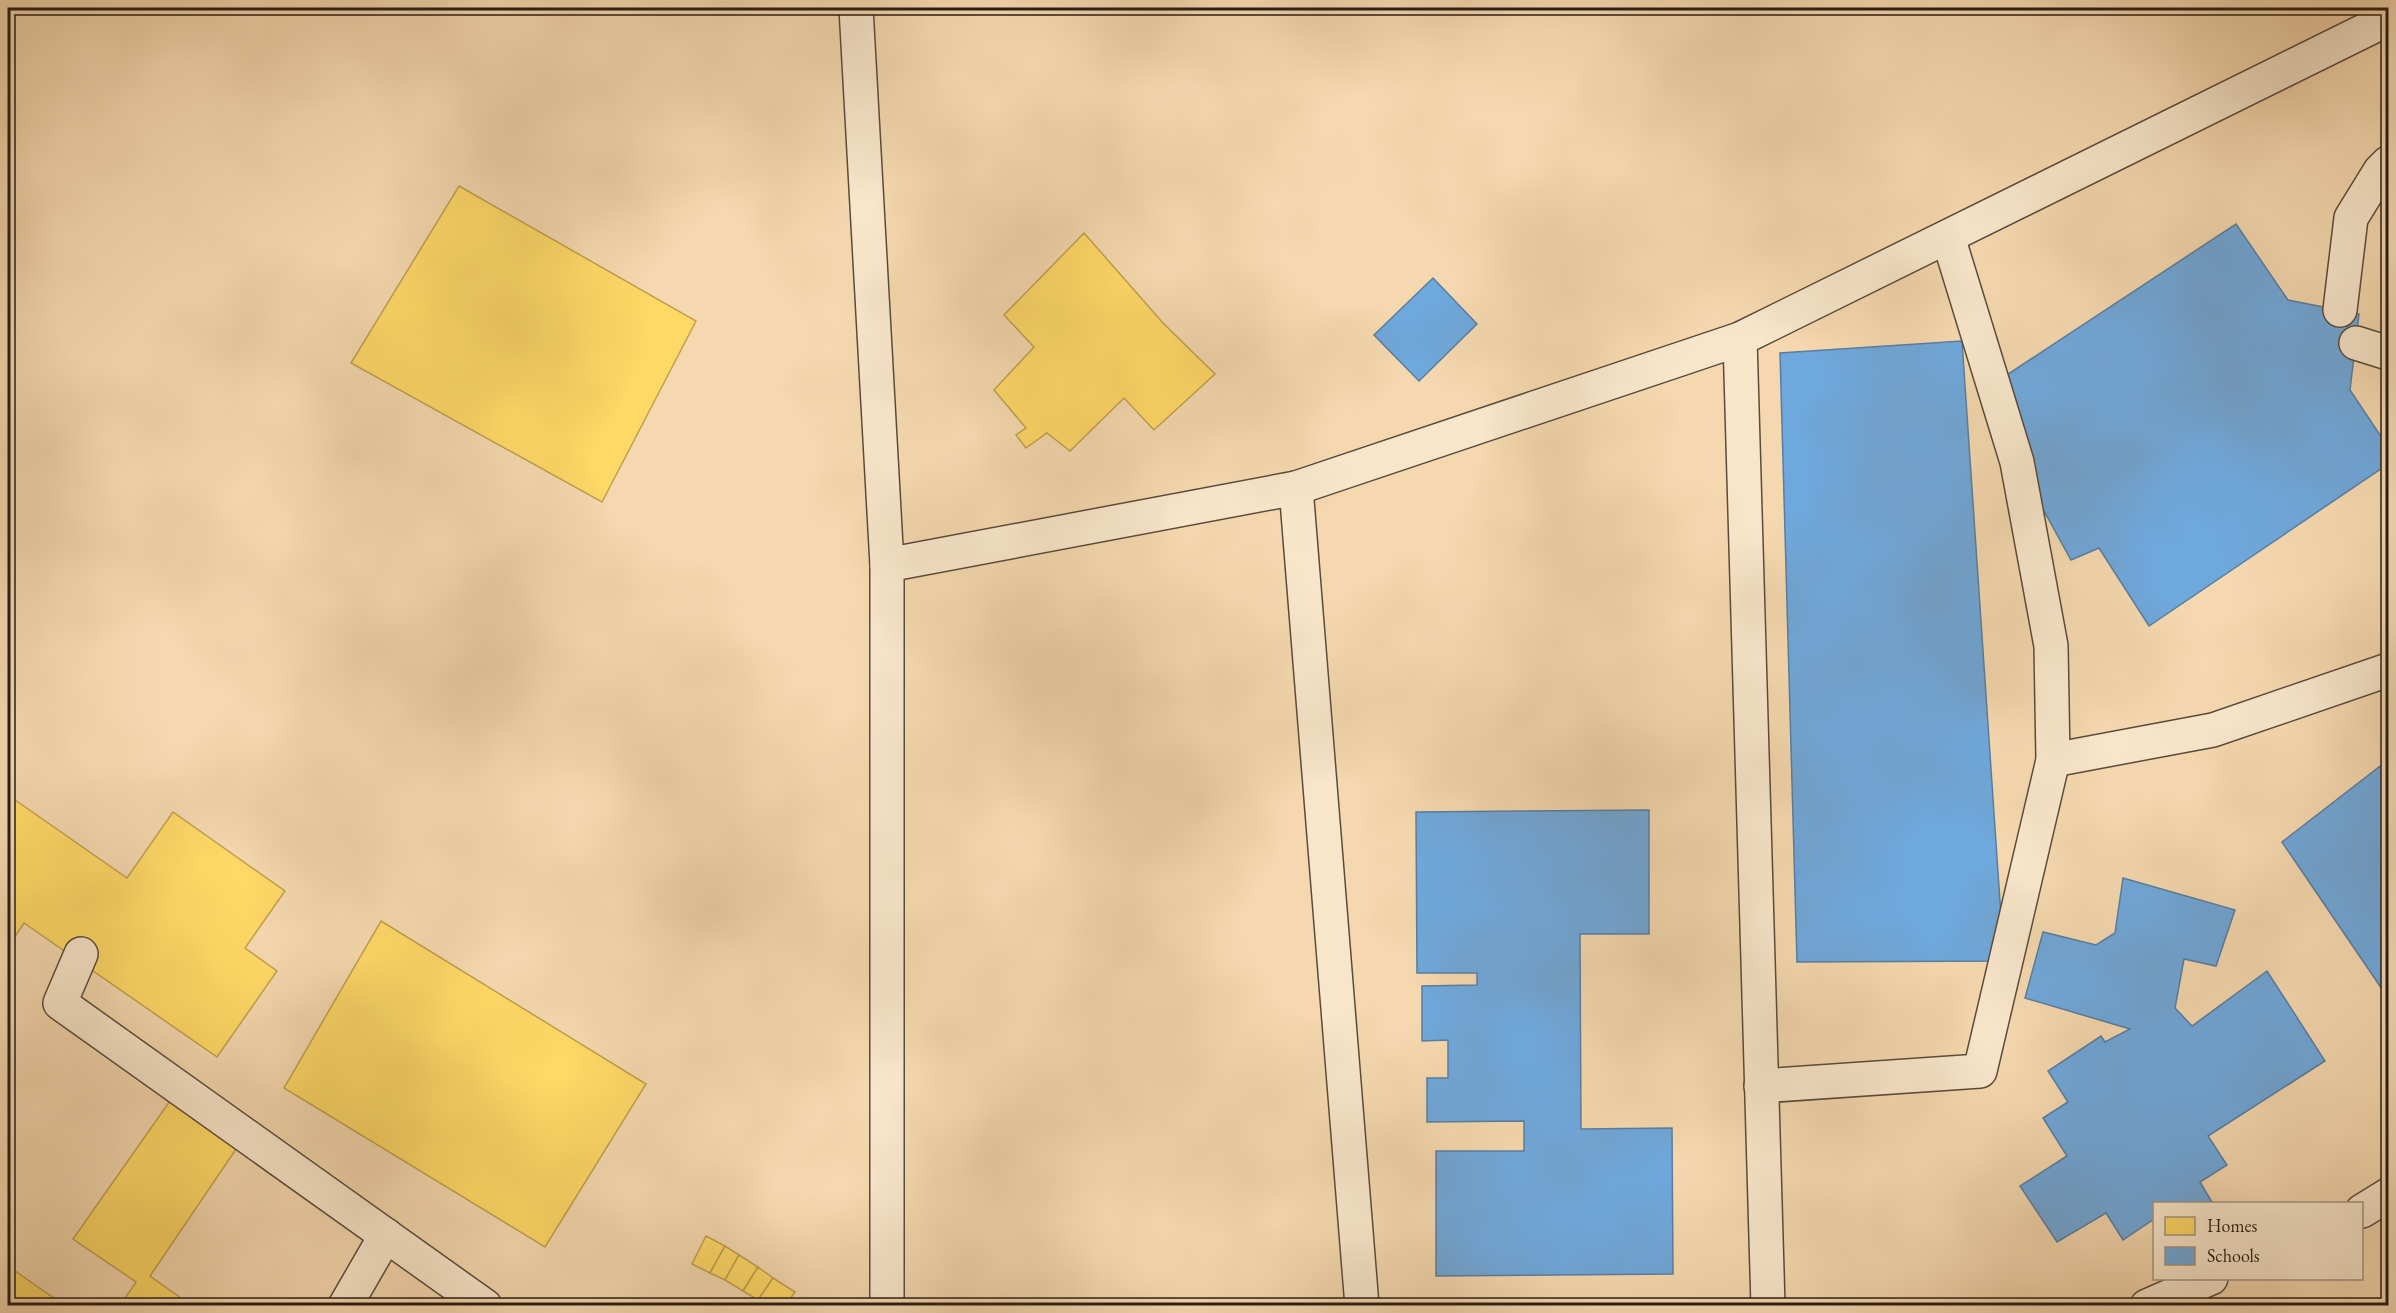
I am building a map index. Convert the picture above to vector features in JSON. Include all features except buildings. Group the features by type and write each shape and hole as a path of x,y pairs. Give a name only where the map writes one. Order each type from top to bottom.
{"lane":[{"path":"856,8 887,565 887,1305"},
{"path":"887,565 1296,488 1740,339 2388,18"},
{"path":"2340,310 2351,218 2380,171 2388,163"},
{"path":"1761,1086 1980,1071 2053,760 2051,646 2017,462 1948,237"},
{"path":"1740,339 1768,1305"},
{"path":"2356,343 2388,353"},
{"path":"1296,488 1362,1305"},
{"path":"2053,760 2213,730 2388,670"},
{"path":"81,954 60,1003 485,1305"},
{"path":"2363,1210 2388,1195"},
{"path":"345,1305 386,1235"},
{"path":"2147,1305 2206,1280"}]}
